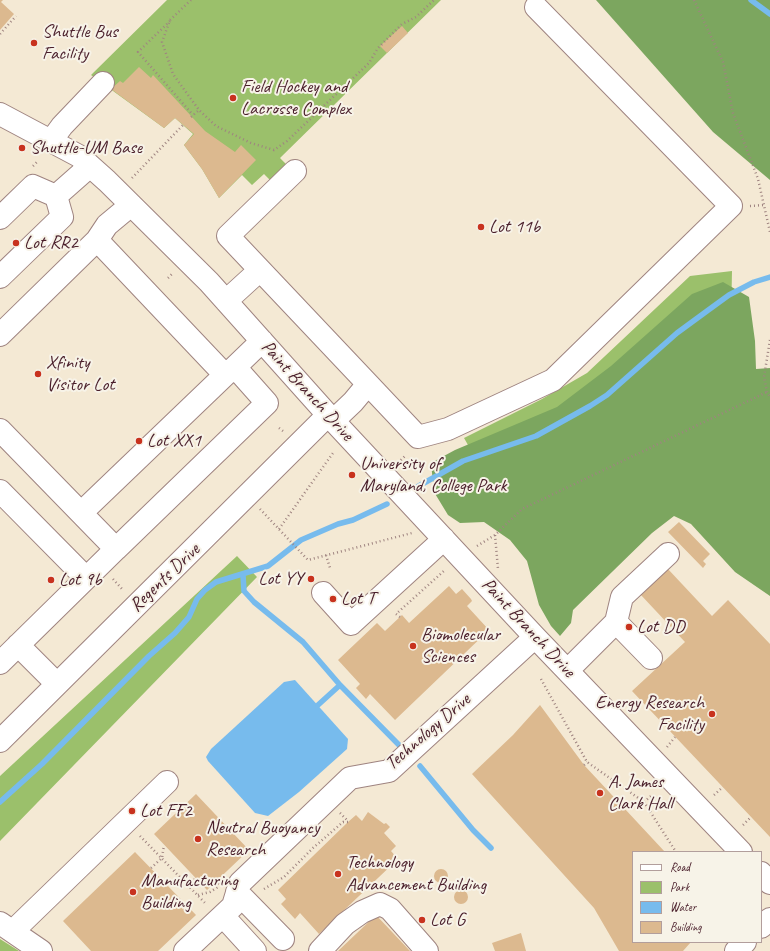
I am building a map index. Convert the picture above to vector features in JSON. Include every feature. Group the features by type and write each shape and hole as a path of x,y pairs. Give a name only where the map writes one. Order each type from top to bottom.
{"street":[{"path":"295,171 228,236 418,437 448,429 553,380 731,206 536,7"},
{"path":"51,141 62,126 103,83"},
{"name":"Paint Branch Drive","path":"0,114 78,156 131,205 226,301 331,418 444,539 740,851"},
{"path":"56,196 90,166"},
{"path":"0,218 33,186 56,196"},
{"path":"0,277 62,217 56,196"},
{"path":"0,335 97,240 107,225 131,205"},
{"path":"0,663 268,402 230,371 97,240"},
{"path":"226,301 260,270"},
{"path":"81,513 262,341"},
{"name":"Regents Drive","path":"0,741 331,418 353,402 368,384"},
{"path":"0,430 116,549"},
{"path":"0,491 86,578"},
{"path":"323,593 352,624 444,539"},
{"path":"568,670 616,622 622,597 668,554"},
{"path":"616,622 651,658"},
{"name":"Technology Drive","path":"234,886 350,778 389,771 535,636"},
{"path":"18,645 57,684"},
{"path":"41,951 7,927 167,782"},
{"path":"762,875 770,883"},
{"path":"186,951 233,906 234,886"},
{"path":"234,886 283,939"},
{"path":"320,951 345,924 362,912 380,904 390,909 427,951"},
{"path":"223,916 256,951"},
{"path":"762,926 770,919"},
{"path":"736,951 744,943"}],"path":[{"path":"191,0 138,52 192,116 199,110"},
{"path":"170,20 162,42 174,74 199,110 216,126 251,143 274,150 287,141 369,63 378,48 402,24 416,17 434,0"},
{"path":"694,0 723,62 733,113 758,179 770,232"},
{"path":"0,34 16,16"},
{"path":"132,178 184,126"},
{"path":"168,278 172,274"},
{"path":"770,340 764,377 767,392 770,397"},
{"path":"476,547 495,535 522,509 767,392"},
{"path":"279,428 283,431"},
{"path":"279,529 333,453"},
{"path":"258,507 308,560 416,531"},
{"path":"495,535 499,576"},
{"path":"326,555 330,568"},
{"path":"400,617 396,614 447,569"},
{"path":"541,679 587,762 644,802 675,851"},
{"path":"662,751 675,737"},
{"path":"584,765 587,762"},
{"path":"644,802 651,796"},
{"path":"742,826 751,817"},
{"path":"262,890 284,877 312,848 343,822 348,822"},
{"path":"139,834 213,910 223,916"},
{"path":"151,868 162,858 164,845"},
{"path":"189,886 196,879"},
{"path":"198,895 234,886"}],"green space":[{"name":"Field Hockey and Lacrosse Complex","path":"167,0 441,0 280,158 289,167 273,183 264,174 252,185 242,175 219,198 202,169 184,145 193,134 175,118 164,128 91,75"},
{"path":"596,0 770,0 770,180 713,132"},
{"path":"732,271 730,371 496,494 464,438 542,399 587,373 690,276"},
{"path":"723,282 749,297 755,341 756,369 770,368 770,596 735,572 691,524 674,516 652,533 573,610 571,623 560,636 551,626 539,605 527,561 510,540 484,522 460,523 448,515 434,492 431,463 455,450 557,407 611,366 692,294"},
{"path":"237,556 257,577 0,841 0,776"},
{"path":"0,939 19,951 0,951"}],"water":[{"path":"295,680 348,739 347,749 299,792 268,816 255,813 206,757 211,749 284,682"}],"building":[{"path":"0,0 3,0 1,2 14,14 0,30"},
{"path":"402,26 408,33 387,53 380,46"},
{"name":"Field Hockey and Lacrosse Complex","path":"139,67 151,78 153,75 205,131 235,152 241,145 256,160 219,198 202,169 184,145 194,134 175,118 164,128 111,89 120,81 123,83"},
{"path":"679,522 710,554 703,561 706,564 703,568 668,532"},
{"name":"Energy Research Facility","path":"667,568 712,616 728,600 770,644 770,837 632,691 685,642 640,594"},
{"name":"Biomolecular Sciences","path":"449,586 456,594 462,589 472,601 467,606 489,630 395,720 370,694 366,699 356,688 360,684 338,660 377,623 385,631 402,615 409,623"},
{"path":"540,705 584,765 664,851 632,851 632,943 690,943 683,951 619,951 594,908 472,774 513,735"},
{"name":"Neutral Buoyancy Research","path":"196,794 249,850 207,890 154,834"},
{"name":"Technology Advancement Building","path":"368,812 390,827 384,833 396,846 391,851 398,859 319,934 300,913 295,919 281,904 286,899 278,890 356,815 362,821"},
{"name":"Manufacturing Building","path":"135,852 196,915 158,951 91,951 63,921"},
{"path":"441,869 446,871 448,876 446,881 441,883 436,881 434,876 436,871"},
{"path":"461,890 466,892 468,897 466,902 461,904 456,902 454,897 456,892"},
{"path":"376,915 410,951 338,951"},
{"path":"521,933 526,951 495,951 492,943"}],"waterway":[{"path":"751,0 770,14"},
{"path":"417,487 463,461 536,436 590,406 607,395 677,333 729,295 754,282 770,277"},
{"path":"0,802 42,764 149,656 175,633 189,617 197,599 205,590 216,582 268,566 301,540 338,524 353,520 387,504"},
{"path":"243,575 244,591 254,602 303,642 340,685 399,745"},
{"path":"318,705 340,685"},
{"path":"420,766 473,830 491,848"}],"place":[{"name":"Shuttle Bus Facility","path":"34,43"},
{"name":"Field Hockey and Lacrosse Complex","path":"233,98"},
{"name":"Shuttle-UM Base","path":"22,148"},
{"name":"Lot 11b","path":"481,227"},
{"name":"Lot RR2","path":"16,243"},
{"name":"Xfinity Visitor Lot","path":"38,374"},
{"name":"Lot XX1","path":"139,441"},
{"name":"University of Maryland, College Park","path":"352,475"},
{"name":"Lot YY","path":"311,579"},
{"name":"Lot 9b","path":"51,580"},
{"name":"Lot T","path":"333,599"},
{"name":"Lot DD","path":"629,627"},
{"name":"Biomolecular Sciences","path":"413,646"},
{"name":"Energy Research Facility","path":"712,714"},
{"name":"A. James Clark Hall","path":"600,793"},
{"name":"Lot FF2","path":"132,811"},
{"name":"Neutral Buoyancy Research","path":"198,839"},
{"name":"Technology Advancement Building","path":"338,874"},
{"name":"Manufacturing Building","path":"133,892"},
{"name":"Lot G","path":"422,920"}]}
